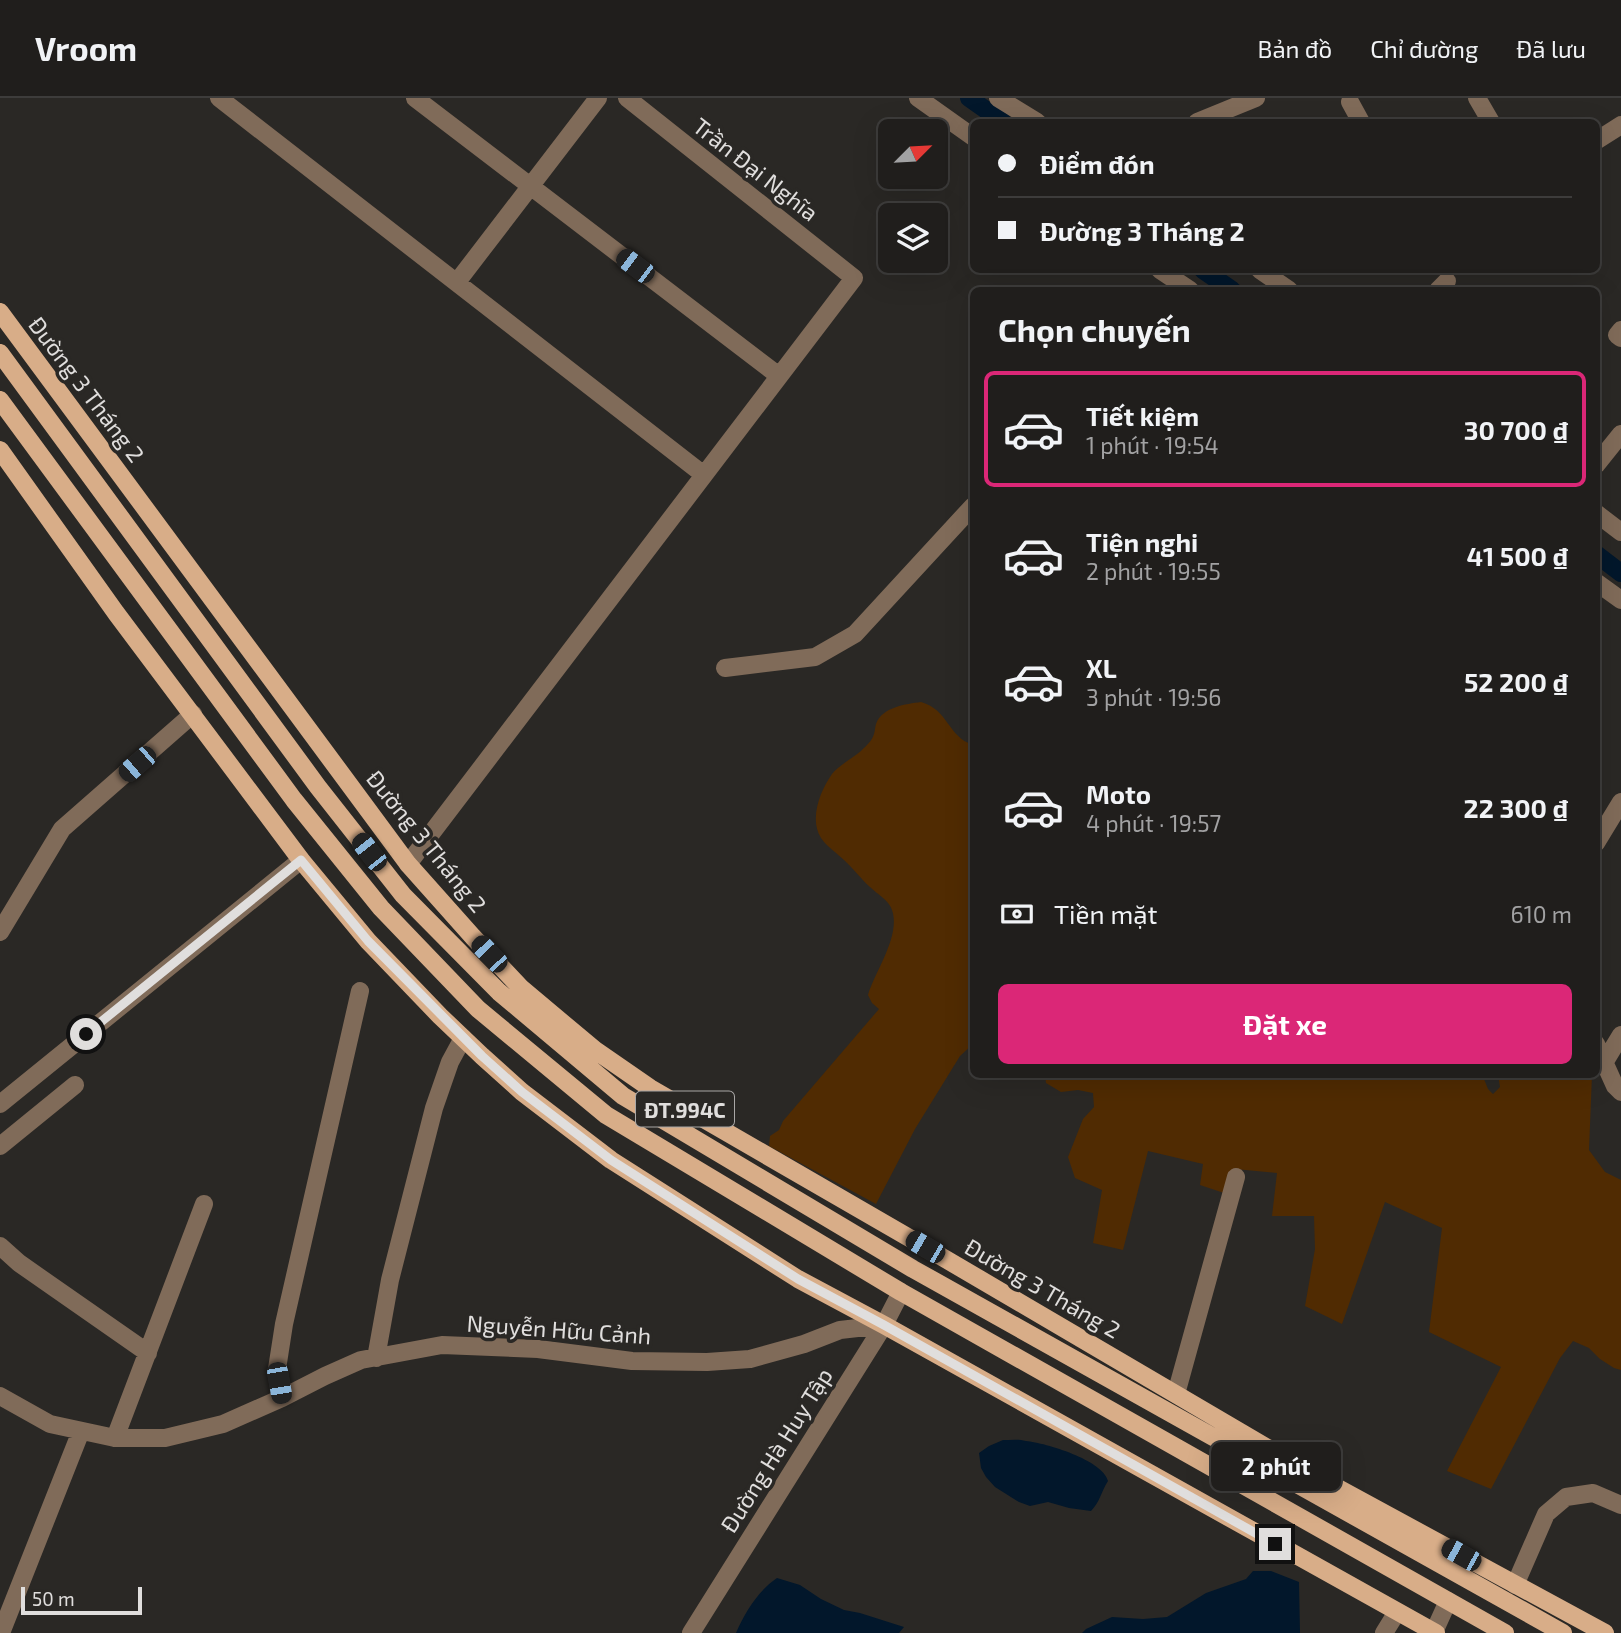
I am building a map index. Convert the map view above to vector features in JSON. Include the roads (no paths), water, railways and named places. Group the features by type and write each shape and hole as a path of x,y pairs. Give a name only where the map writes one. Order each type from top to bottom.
{"main road":[{"name":"Đường 3 Tháng 2","path":"0,312 408,864 521,988 595,1050 650,1088 1310,1473 1605,1633"},
{"name":"Đường 3 Tháng 2","path":"0,353 318,787 403,895 499,992 623,1096 913,1269 1563,1633"},
{"name":"ĐT.994C","path":"0,400 294,800 381,908 478,1009 606,1115 901,1292 1505,1633"},
{"path":"0,450 116,613 301,860 368,941 463,1038 522,1092 611,1160 798,1279 1435,1633"},
{"path":"901,1292 925,1247"}],"street":[{"path":"219,98 704,475"},
{"path":"408,864 779,376 415,98"},
{"path":"457,282 598,98"},
{"name":"Trần Đại Nghĩa","path":"627,98 854,278 779,376"},
{"path":"918,98 970,135"},
{"path":"999,98 1032,119"},
{"path":"1204,119 1254,98"},
{"path":"1477,98 1489,119"},
{"path":"1350,102 1359,119"},
{"path":"1600,138 1621,125"},
{"path":"1163,273 1179,287"},
{"path":"1267,275 1285,287"},
{"path":"1621,330 1617,335 1621,338"},
{"path":"1600,460 1621,434"},
{"path":"725,668 815,657 855,634 970,509"},
{"path":"1600,516 1621,531"},
{"path":"1600,591 1621,600"},
{"path":"0,932 62,829 193,714"},
{"path":"1600,836 1621,802"},
{"path":"0,1104 301,860"},
{"path":"282,1398 277,1369 284,1324 360,991"},
{"path":"1604,1063 1621,1035"},
{"path":"376,1358 390,1280 435,1108 450,1062 463,1038"},
{"path":"1600,1054 1615,1086 1621,1092"},
{"path":"0,1146 75,1085"},
{"path":"1177,1394 1236,1177"},
{"path":"115,1438 204,1204"},
{"path":"0,1246 19,1263 148,1353"},
{"name":"Đường Hà Huy Tập","path":"691,1633 884,1325 901,1292"},
{"name":"Nguyễn Hữu Cảnh","path":"0,1396 50,1424 115,1438 165,1438 223,1424 361,1360 442,1345 538,1349 632,1362 707,1362 750,1359 804,1344 840,1330 884,1325"},
{"path":"1,1633 81,1431"},
{"path":"1515,1585 1546,1514 1566,1497 1593,1493 1621,1506"},
{"path":"1435,1633 1448,1601"},
{"path":"1384,1633 1397,1612"}],"water":[{"path":"1003,1440 1047,1445 1096,1466 1108,1481 1094,1508 1091,1511 1048,1502 1030,1506 995,1487 981,1468 979,1453"},
{"path":"1253,1571 1271,1571 1299,1582 1300,1633 1082,1633 1112,1617 1167,1617 1206,1593 1246,1579"},
{"path":"777,1578 800,1585 844,1610 904,1627 899,1633 736,1633 753,1602"}],"waterway":[{"path":"969,98 999,119"},
{"path":"1207,273 1228,287"},
{"path":"1600,557 1621,573"}]}
